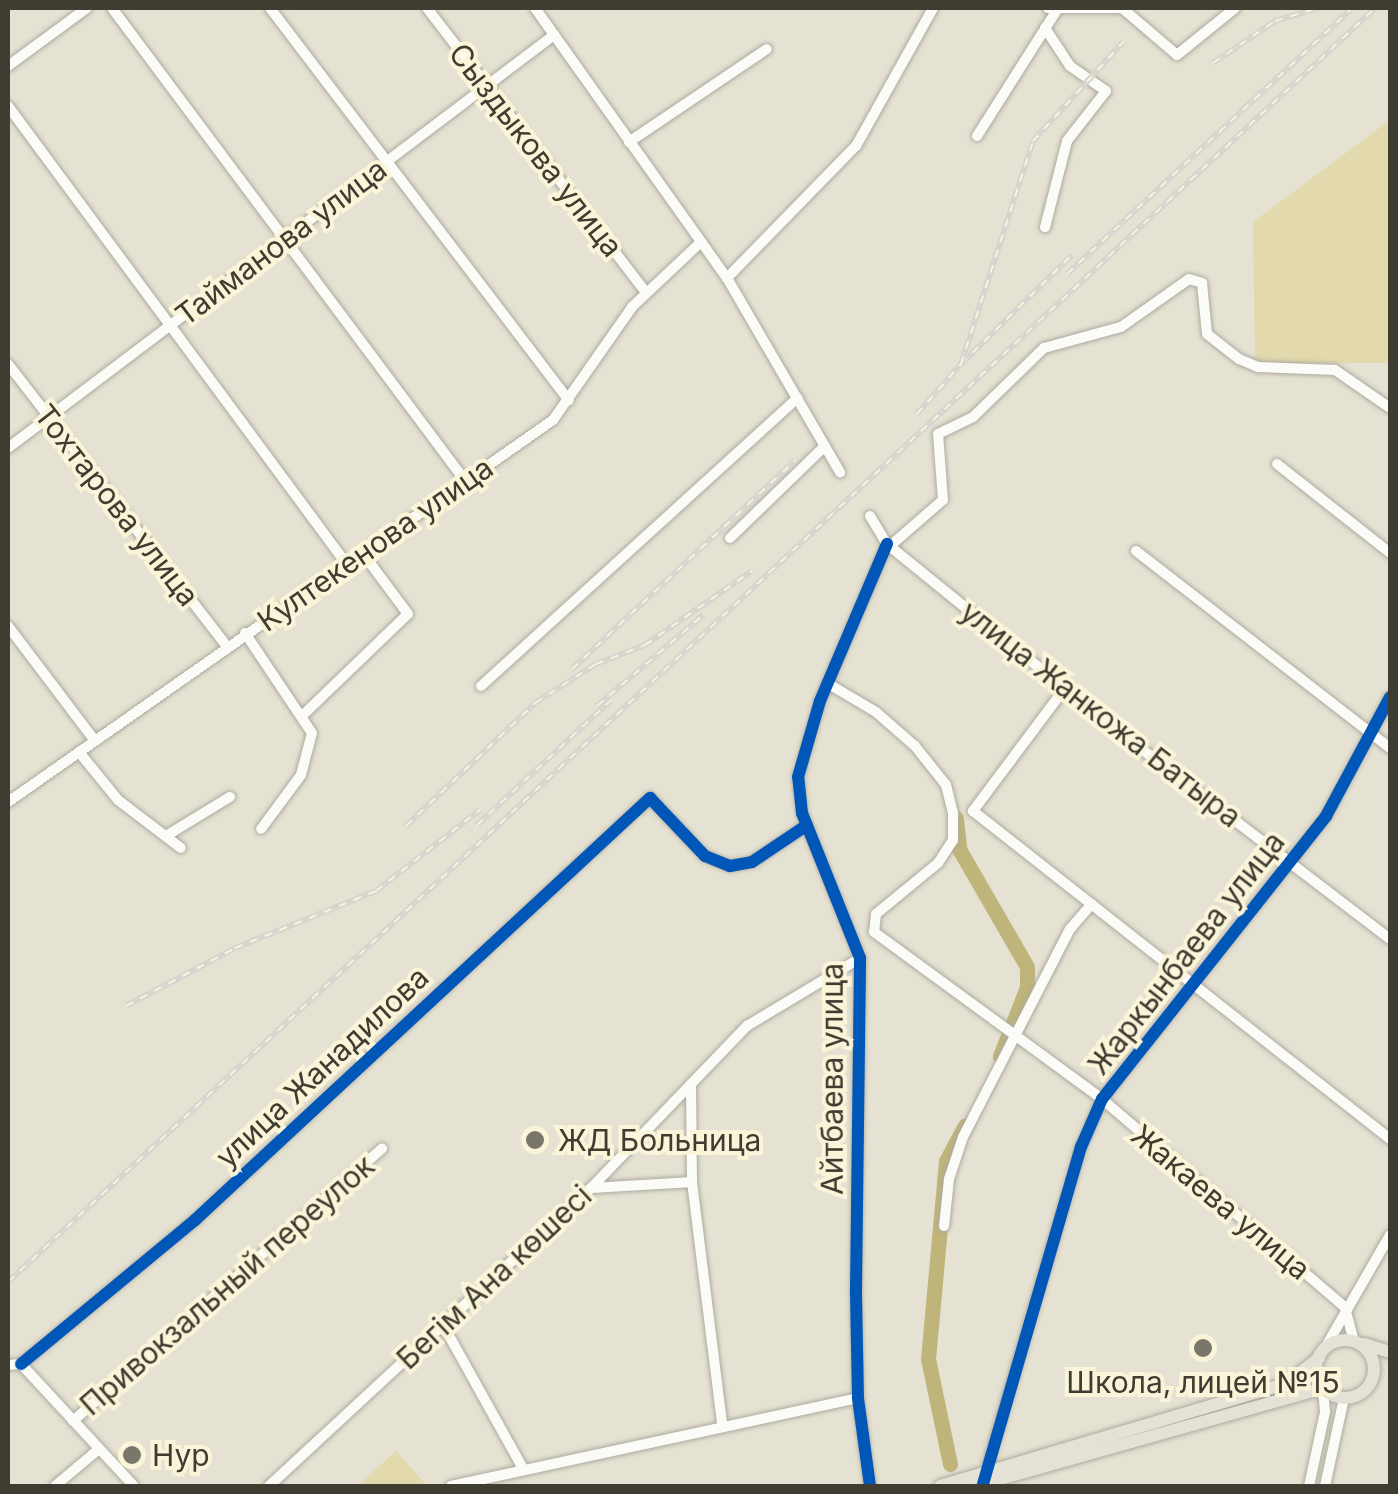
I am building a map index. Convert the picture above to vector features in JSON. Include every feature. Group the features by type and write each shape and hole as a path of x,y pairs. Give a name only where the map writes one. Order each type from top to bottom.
{"main road":[{"path":"981,1481 1287,1383 1322,1353 1356,1342 1390,1352"},
{"path":"1356,1342 1370,1354 1374,1377"},
{"path":"1322,1353 1323,1388"},
{"path":"940,1486 981,1481 1323,1388 1344,1398 1362,1393 1374,1377 1390,1368"}],"street":[{"path":"8,66 87,8"},
{"path":"112,8 282,241 466,482"},
{"path":"270,8 568,400"},
{"name":"Сыздыкова улица","path":"427,8 646,292"},
{"path":"535,8 727,278 840,472"},
{"path":"727,278 856,146 933,8"},
{"path":"977,136 1055,9 1122,8 1170,52 1186,52 1235,8"},
{"path":"1045,28 1070,66 1106,91 1067,141 1046,227"},
{"name":"Тайманова улица","path":"8,448 554,35"},
{"path":"629,142 767,49"},
{"path":"8,106 346,562"},
{"name":"Култекенова улица","path":"8,802 553,420 646,292 701,242"},
{"path":"888,545 943,500 938,434 972,417 1044,348 1121,327 1194,278 1204,288 1207,334 1229,352 1258,367 1335,370 1390,408"},
{"name":"Тохтарова улица","path":"8,364 227,646"},
{"path":"482,686 797,398"},
{"path":"730,538 825,446"},
{"path":"1278,464 1390,554"},
{"name":"улица Жанкожа Батыра","path":"870,516 888,545 1065,688 1390,939"},
{"name":"Айтбаева улица","path":"870,1486 858,1398 860,958 807,825 800,764 827,682 888,545"},
{"path":"1136,551 1390,748"},
{"path":"304,714 408,614 362,552"},
{"path":"8,626 95,741"},
{"path":"245,633 304,714 312,750 261,829"},
{"path":"827,682 915,746 946,786 954,814 945,852 876,914 874,932 856,944"},
{"path":"1065,688 974,811 1390,1139"},
{"name":"Жаркынбаева улица","path":"981,1481 1081,1147 1102,1100 1326,816 1390,698"},
{"path":"79,752 118,800 180,848"},
{"path":"166,836 230,797"},
{"name":"улица Жанадилова","path":"20,1364 195,1220 650,798 705,856 730,866 752,862 807,825"},
{"path":"944,1226 949,1179 963,1138 1070,930 1092,904"},
{"name":"Жакаева улица","path":"874,932 1102,1100 1345,1307"},
{"name":"Бегім Ана көшесі","path":"269,1486 591,1188 747,1026 860,958"},
{"path":"691,1084 692,1182 722,1423"},
{"name":"Привокзальный переулок","path":"73,1420 382,1148"},
{"path":"591,1188 692,1182"},
{"path":"1322,1353 1345,1307 1390,1235"},
{"path":"1345,1307 1356,1342"},
{"path":"442,1323 522,1468"},
{"path":"8,1365 20,1364 134,1486"},
{"path":"1309,1486 1325,1412 1323,1388"},
{"path":"452,1486 722,1423 858,1398"},
{"path":"1325,1486 1344,1398"},
{"path":"55,1486 99,1449"},
{"path":"866,1462 882,1486"}],"shaded area":[{"path":"1390,120 1390,363 1255,363 1253,222"},
{"path":"396,1451 427,1486 357,1486"}],"waterway":[{"path":"956,818 959,849 1027,967 1027,987 1000,1056"},
{"path":"950,1464 928,1359 946,1161 965,1126"}],"railway":[{"path":"1213,63 1275,21 1318,8"},
{"path":"1067,274 1352,8"},
{"path":"8,1282 1375,8"},
{"path":"917,414 961,364 1033,141 1123,42"},
{"path":"961,364 1072,255"},
{"path":"572,669 795,460"},
{"path":"406,826 535,703 596,664 645,645 752,571"},
{"path":"597,706 703,615"},
{"path":"477,825 610,701"},
{"path":"126,1006 235,948 376,891 481,809"}],"cycle path":[{"path":"870,1486 858,1398 860,958 802,813 798,777 820,701 887,544"},
{"path":"983,1484 1081,1147 1102,1099 1326,816 1390,697"},
{"path":"21,1364 195,1220 650,798 705,856 730,866 752,862 807,825"}],"place":[{"name":"ЖД Больница","path":"535,1140"},
{"name":"Школа, лицей №15","path":"1203,1348"},
{"name":"Нур","path":"132,1455"}]}
